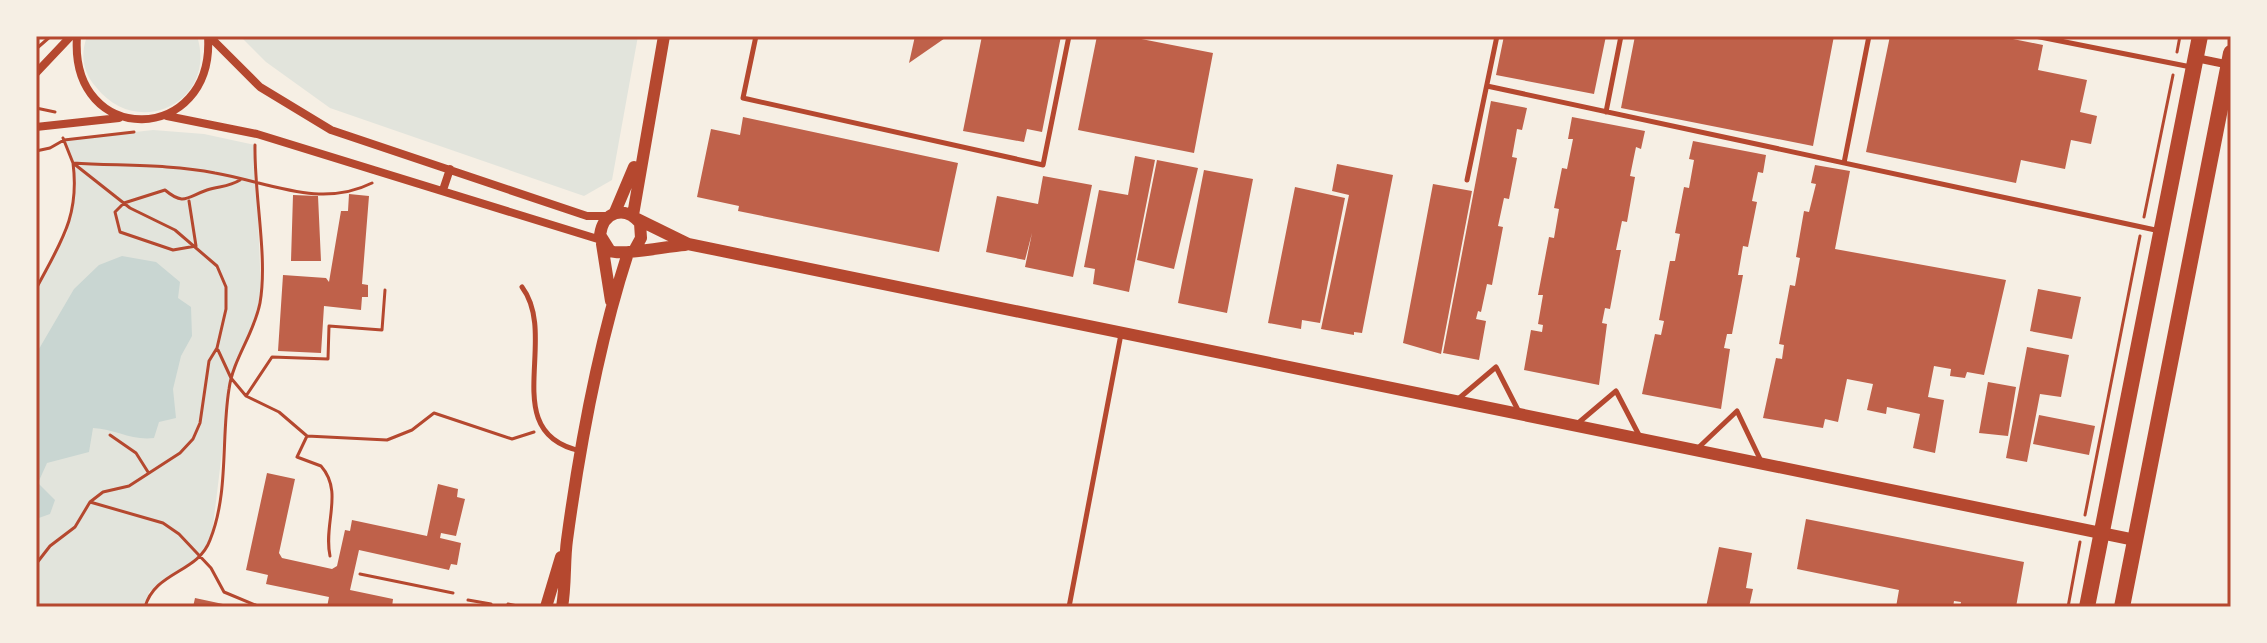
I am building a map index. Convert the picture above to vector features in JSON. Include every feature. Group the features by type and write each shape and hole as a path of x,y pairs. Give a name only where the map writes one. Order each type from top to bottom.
{"main road":[{"path":"2087,607 2200,36"},
{"path":"2122,607 2230,61"}],"street":[{"path":"36,73 74,36"},
{"path":"74,36 83,84 101,107 120,118"},
{"path":"167,116 185,103 203,81 209,54 208,36"},
{"path":"208,36 260,87 331,130 587,216 634,216 688,244 2135,540"},
{"path":"562,607 566,542 611,304 642,230 634,216 642,149 664,36"},
{"path":"2194,62 2230,61"},
{"path":"36,127 167,116 257,134 443,190 601,241 610,251 688,244"},
{"path":"611,304 601,227 612,214 642,149"},
{"path":"443,190 450,169"},
{"path":"546,607 566,542"}],"lane":[{"path":"756,36 743,98 1043,165 1069,36"},
{"path":"1467,180 1497,36"},
{"path":"1606,112 1621,36"},
{"path":"1844,163 1869,36"},
{"path":"2035,36 2175,64 2194,62"},
{"path":"1487,86 2161,231"},
{"path":"522,287 533,308 536,408 542,430 559,447 582,451"},
{"path":"1069,607 1121,333"},
{"path":"1456,401 1496,367 1520,414"},
{"path":"1576,425 1616,391 1640,438"},
{"path":"1696,450 1737,411 1762,463"}],"path":[{"path":"36,49 51,36"},
{"path":"2068,607 2180,36"},
{"path":"36,108 56,112 57,125 73,163 76,187 67,233 36,289"},
{"path":"36,151 64,140 138,131"},
{"path":"145,607 149,592 156,584 200,557 210,543 217,517 231,378 260,301 261,253 254,182 257,134"},
{"path":"243,142 255,145"},
{"path":"73,163 213,172 320,195 351,193 375,181 360,176"},
{"path":"36,564 50,546 75,527 90,502 103,492 129,486 180,453 193,439 200,423 209,361 217,348 226,287 217,266 196,246 175,230 124,203 73,163"},
{"path":"196,246 173,250 120,232 115,212 124,203 165,190 177,201 189,201 241,179"},
{"path":"189,201 196,246"},
{"path":"246,396 272,357 328,359 329,326 382,330 385,290"},
{"path":"217,348 231,378 246,396 279,412 307,436 387,440 412,430 434,413 512,439 542,430"},
{"path":"110,435 136,453 148,472"},
{"path":"307,436 297,457 321,466 334,489 327,540 330,556"},
{"path":"90,502 163,523 179,534 200,557 224,592 260,607"},
{"path":"360,574 453,593"},
{"path":"468,600 491,604"},
{"path":"508,604 522,607"}],"shaded area":[{"path":"87,36 197,36 200,59 196,79 185,95 170,106 152,112 132,111 113,103 92,81 83,57"},
{"path":"240,36 638,36 612,180 584,196 330,108 266,62"},
{"path":"153,130 204,134 255,145 261,291 257,315 231,378 212,534 200,557 149,592 145,607 36,607 36,289 67,233 76,188 73,163 64,140"},
{"path":"122,256 156,262 180,282 178,298 191,307 192,336 181,356 173,389 176,418 159,422 154,438 138,438 93,428 89,452 47,463 38,483 55,500 50,514 36,519 36,354 74,289 99,265"}],"building":[{"path":"915,36 948,36 909,63"},
{"path":"982,36 1061,36 1042,132 1027,129 1024,142 963,131"},
{"path":"1097,36 1126,36 1213,53 1194,153 1078,130"},
{"path":"1504,36 1606,36 1594,94 1496,75"},
{"path":"1635,36 1834,36 1813,146 1621,108"},
{"path":"1890,36 1998,36 2043,45 2038,70 2087,80 2080,112 2097,116 2091,144 2071,140 2065,169 2021,160 2016,183 1866,152"},
{"path":"1491,101 1527,108 1522,130 1517,129 1512,157 1517,158 1509,199 1504,198 1498,226 1503,227 1492,285 1487,284 1481,312 1478,311 1476,319 1486,321 1479,360 1443,353"},
{"path":"743,117 958,163 939,252 738,211 739,206 697,197 711,129 740,135"},
{"path":"1572,117 1645,131 1641,149 1636,147 1630,176 1635,177 1627,222 1622,221 1616,250 1621,250 1610,309 1605,308 1602,323 1607,324 1599,385 1524,370 1531,330 1542,332 1543,325 1538,324 1543,295 1538,295 1549,237 1554,238 1559,209 1554,208 1562,168 1567,169 1573,139 1568,139"},
{"path":"1693,141 1766,155 1763,173 1758,172 1752,201 1757,202 1748,247 1743,246 1738,275 1743,275 1732,334 1727,334 1724,348 1730,349 1721,409 1642,394 1655,334 1661,335 1664,321 1659,320 1670,261 1675,261 1680,234 1675,233 1684,187 1689,188 1694,160 1689,159"},
{"path":"1135,156 1155,160 1129,292 1093,284 1095,269 1084,267 1099,190 1128,195"},
{"path":"1157,160 1198,168 1174,269 1137,260"},
{"path":"1337,164 1393,175 1362,333 1354,332 1354,335 1321,329 1349,195 1332,191"},
{"path":"1815,165 1850,171 1835,249 2006,280 1984,375 1967,372 1965,378 1950,376 1951,369 1934,366 1928,397 1944,400 1935,453 1913,448 1920,414 1887,407 1886,414 1867,410 1873,384 1847,379 1838,422 1825,419 1823,428 1763,418 1776,358 1782,359 1784,345 1779,344 1790,285 1795,286 1800,258 1796,257 1804,211 1809,212 1816,184 1811,183"},
{"path":"1204,170 1253,179 1227,313 1178,303"},
{"path":"1043,176 1092,185 1073,277 1025,267 1032,233 1025,260 986,252 997,196 1038,204"},
{"path":"1433,184 1472,191 1441,354 1403,343"},
{"path":"1295,187 1345,198 1320,323 1302,320 1301,329 1268,323"},
{"path":"349,194 369,196 362,284 368,285 368,297 362,297 361,310 324,306 321,353 278,351 283,275 326,278 329,282 341,211 348,211"},
{"path":"293,195 318,196 321,261 291,261"},
{"path":"2038,289 2081,297 2072,339 2030,331"},
{"path":"2027,347 2069,355 2061,397 2040,394 2027,462 2006,458"},
{"path":"1988,382 2016,387 2008,436 1979,433"},
{"path":"2039,415 2095,426 2089,455 2033,444"},
{"path":"267,473 295,479 279,553 282,558 332,569 337,566 345,530 350,531 352,520 427,536 438,484 458,489 457,497 465,499 456,536 441,533 440,538 461,543 457,565 451,564 449,570 359,550 350,590 393,599 392,607 327,607 329,597 266,584 268,575 246,570"},
{"path":"1806,519 2024,562 2016,607 1960,607 1961,602 1954,601 1953,607 1896,607 1899,590 1797,569"},
{"path":"1719,547 1752,553 1746,588 1753,589 1749,607 1706,607"},
{"path":"195,598 223,604 223,607 193,607"}]}
